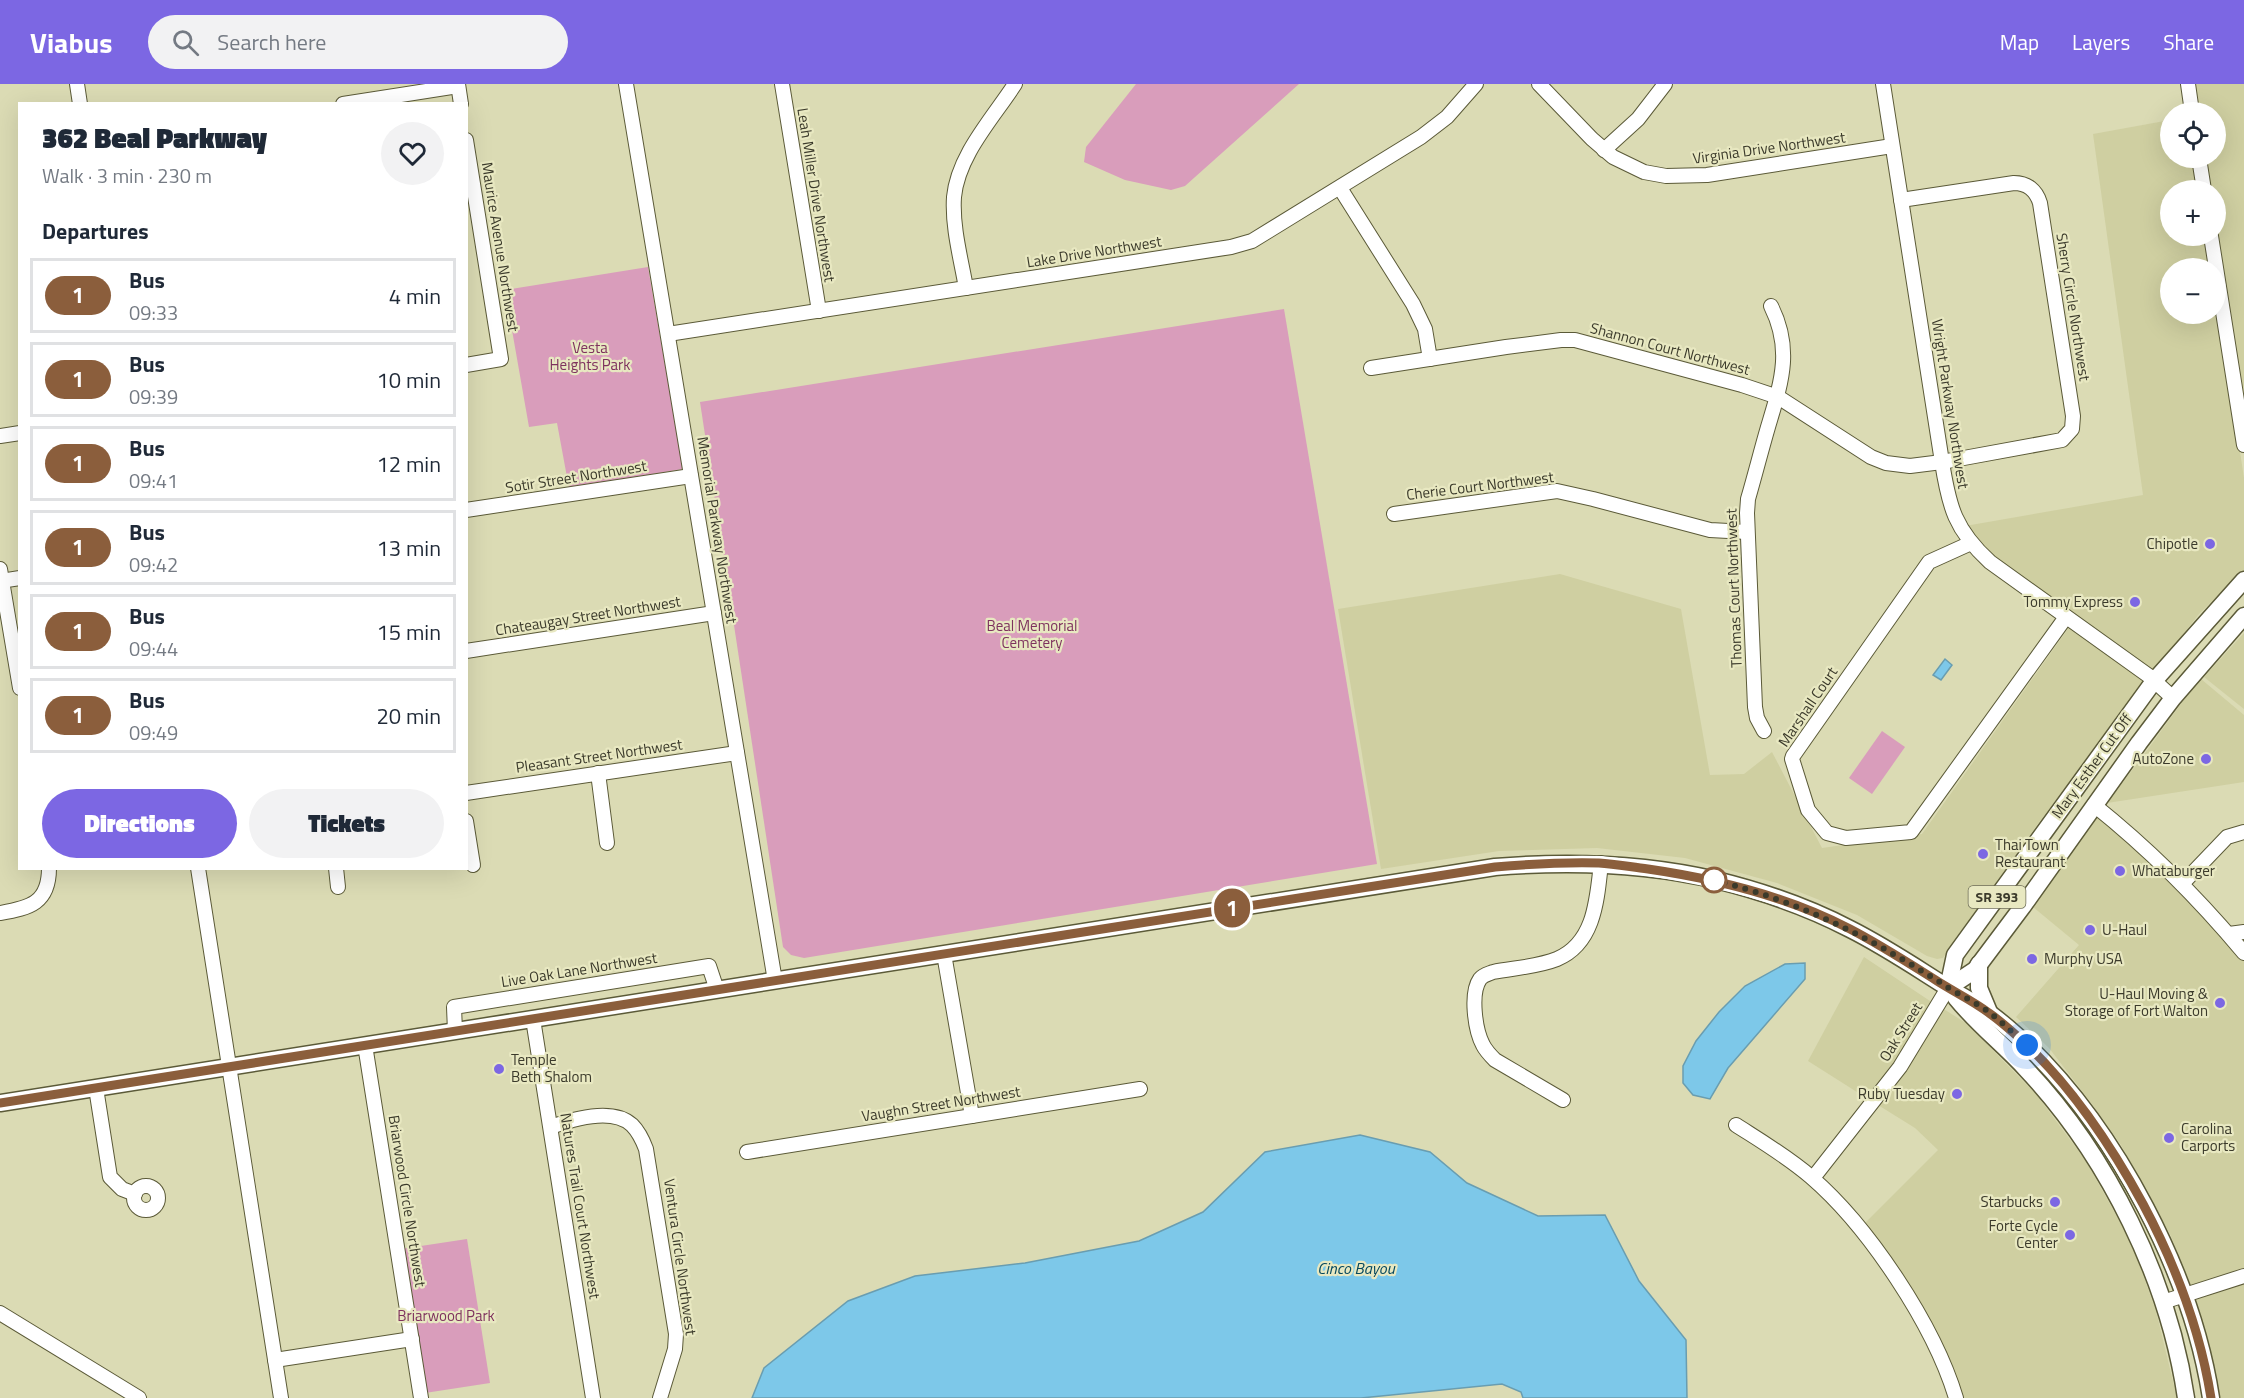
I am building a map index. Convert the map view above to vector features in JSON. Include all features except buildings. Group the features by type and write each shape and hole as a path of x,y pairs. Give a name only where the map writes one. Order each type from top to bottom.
{"main road":[{"name":"Mary Esther Cut Off","path":"1948,988 1955,955 2154,681 2244,580"},
{"name":"Mary Esther Cut Off","path":"1948,988 1975,970 2174,698 2244,616"},
{"path":"2094,805 2091,795 2092,781 2101,755"},
{"path":"0,1103 1495,867 1544,863 1601,863 1714,880 1781,900 1849,928 1989,1012 2027,1045 2057,1077 2100,1134 2139,1196 2170,1259 2184,1294 2211,1398"},
{"path":"1979,964 1979,988 1989,1012"},
{"path":"1948,988 1976,1022 2026,1069 2085,1143 2128,1219 2163,1302 2176,1347 2186,1398"},
{"path":"2085,1143 2101,1155 2124,1191 2139,1196"}],"street":[{"path":"77,84 80,102"},
{"name":"Memorial Parkway Northwest","path":"626,84 775,981"},
{"name":"Leah Miller Drive Northwest","path":"782,84 819,311"},
{"path":"966,288 956,227 956,190 966,159 1015,84"},
{"name":"Lake Drive Northwest","path":"668,334 1231,247 1260,237 1432,129 1476,84"},
{"name":"Virginia Drive Northwest","path":"1539,84 1604,150 1644,172 1681,177 1707,175 1892,146"},
{"path":"1604,150 1638,119 1665,84"},
{"name":"Wright Parkway Northwest","path":"1883,84 1948,499 1962,531 1990,562 2174,698"},
{"path":"2188,84 2191,102"},
{"path":"355,102 458,85 461,102"},
{"name":"Maurice Avenue Northwest","path":"468,164 473,224 501,359 468,365"},
{"name":"Sherry Circle Northwest","path":"1901,200 2014,183 2025,184 2036,193 2040,203 2073,416 2072,429 2056,443 1942,462"},
{"path":"1340,188 1413,304 1425,329 1430,359"},
{"path":"2213,246 2244,445"},
{"name":"Thomas Court Northwest","path":"1764,731 1756,718 1755,707 1747,532 1748,499 1778,397 1784,351 1781,325 1771,306"},
{"name":"Shannon Court Northwest","path":"1371,368 1561,340 1575,340 1742,385 1778,397 1871,457 1886,463 1910,466 1942,462"},
{"path":"0,436 18,433"},
{"name":"Sotir Street Northwest","path":"468,510 691,476"},
{"name":"Cherie Court Northwest","path":"1394,514 1557,491 1710,530 1747,532"},
{"name":"Marshall Court","path":"1971,543 1929,562 1793,756 1808,810 1827,833 1846,838 1911,832 2066,616"},
{"path":"18,578 1,577 18,676"},
{"name":"Chateaugay Street Northwest","path":"468,651 714,613"},
{"name":"Pleasant Street Northwest","path":"468,793 737,753"},
{"path":"598,773 607,843"},
{"path":"2094,805 2127,832 2182,884 2244,952"},
{"path":"2182,884 2227,837 2244,832"},
{"path":"468,834 473,865"},
{"path":"1563,1100 1495,1060 1487,1052 1479,1035 1474,998 1476,989 1484,976 1493,972 1556,959 1578,943 1587,932 1595,910 1601,863"},
{"path":"0,913 28,907 44,895 49,870"},
{"path":"198,870 281,1398"},
{"path":"336,870 339,887"},
{"path":"2229,934 2244,932"},
{"path":"944,954 972,1116"},
{"name":"Live Oak Lane Northwest","path":"455,1031 454,1007 709,966 717,990"},
{"name":"Oak Street","path":"1813,1178 1900,1067 1948,988"},
{"name":"Natures Trail Court Northwest","path":"533,1019 593,1398"},
{"name":"Briarwood Circle Northwest","path":"366,1045 421,1398"},
{"path":"96,1088 110,1177 122,1189 135,1194"},
{"name":"Vaughn Street Northwest","path":"747,1152 1140,1089"},
{"name":"Ventura Circle Northwest","path":"551,1127 572,1120 597,1116 635,1118 650,1163 676,1334 675,1349 660,1398"},
{"path":"1736,1125 1813,1178 1859,1227 1890,1269 1935,1348 1956,1398"},
{"path":"2163,1302 2244,1276"},
{"path":"0,1313 139,1398"},
{"path":"275,1360 412,1339"}],"shaded area":[{"path":"2193,84 2244,84 2244,411 2226,293 2226,258 2221,258 2219,246 2226,246 2226,180 2208,180 2207,168 2226,168 2226,102 2196,102"},
{"path":"2160,122 2160,168 2196,168 2197,180 2160,180 2160,246 2208,246 2209,258 2160,258 2160,324 2221,324 2244,478 2244,570 2199,614 2153,673 1993,557 1965,526 2143,495 2093,134"},
{"path":"1560,574 1681,609 1710,775 1744,774 1772,752 1822,848 1922,834 2070,626 2146,681 2037,825 1943,958 1927,956 1857,915 1777,883 1685,858 1597,848 1499,851 1381,869 1338,609"},
{"path":"2244,633 2244,709 2204,677"},
{"path":"2201,679 2244,715 2244,782 2107,803 2183,701"},
{"path":"2098,815 2178,889 2244,961 2244,1270 2190,1286 2171,1236 2121,1145 2049,1048 2016,1017 2079,945 2033,907"},
{"path":"1864,957 1933,1003 1907,1046 1868,1099 1808,1061"},
{"path":"1942,1008 1966,1023 2036,1094 2086,1161 2132,1244 2156,1311 2177,1398 1961,1398 1864,1224 1938,1150 1915,1128 1878,1105"},
{"path":"2244,1282 2244,1398 2217,1398 2202,1320 2194,1298"}],"green space":[{"path":"1136,84 1299,84 1185,186 1171,190 1125,180 1084,162 1086,147"},
{"name":"Vesta Heights Park","path":"648,267 683,469 569,488 557,423 529,427 505,290"},
{"name":"Beal Memorial Cemetery","path":"1284,309 1377,864 804,958 791,955 783,947 700,402"},
{"path":"1882,731 1905,747 1872,794 1849,778"},
{"name":"Briarwood Park","path":"467,1239 490,1383 425,1393 401,1249"}],"water":[{"path":"1945,659 1952,665 1941,680 1933,675"},
{"path":"1805,963 1805,979 1728,1068 1710,1099 1693,1095 1683,1083 1683,1066 1696,1041 1719,1012 1745,986 1785,964"},
{"name":"Cinco Bayou","path":"1360,1135 1430,1152 1467,1183 1538,1216 1605,1215 1639,1281 1686,1340 1687,1398 1523,1398 1521,1392 1502,1384 1361,1398 752,1398 764,1368 848,1301 915,1276 1025,1263 1139,1241 1203,1212 1265,1152"}],"bus line":[{"name":"1","path":"0,1103 1495,867 1544,863 1601,863 1639,868 1718,881 1809,910 1849,928 1989,1012 2027,1045 2057,1077 2100,1134 2131,1182 2153,1223 2170,1259 2192,1318 2211,1398"}],"place":[{"name":"Chipotle","path":"2210,544"},
{"name":"Tommy Express","path":"2135,602"},
{"name":"AutoZone","path":"2206,759"},
{"name":"Thai Town Restaurant","path":"1983,854"},
{"name":"Whataburger","path":"2120,871"},
{"name":"U-Haul","path":"2090,930"},
{"name":"Murphy USA","path":"2032,959"},
{"name":"U-Haul Moving & Storage of Fort Walton","path":"2220,1003"},
{"name":"Temple Beth Shalom","path":"499,1069"},
{"name":"Ruby Tuesday","path":"1957,1094"},
{"name":"Carolina Carports","path":"2169,1138"},
{"name":"Starbucks","path":"2055,1202"},
{"name":"Forte Cycle Center","path":"2070,1235"}],"route":[{"path":"1714,880 1809,910 1849,928 1989,1012 2027,1045"}]}
